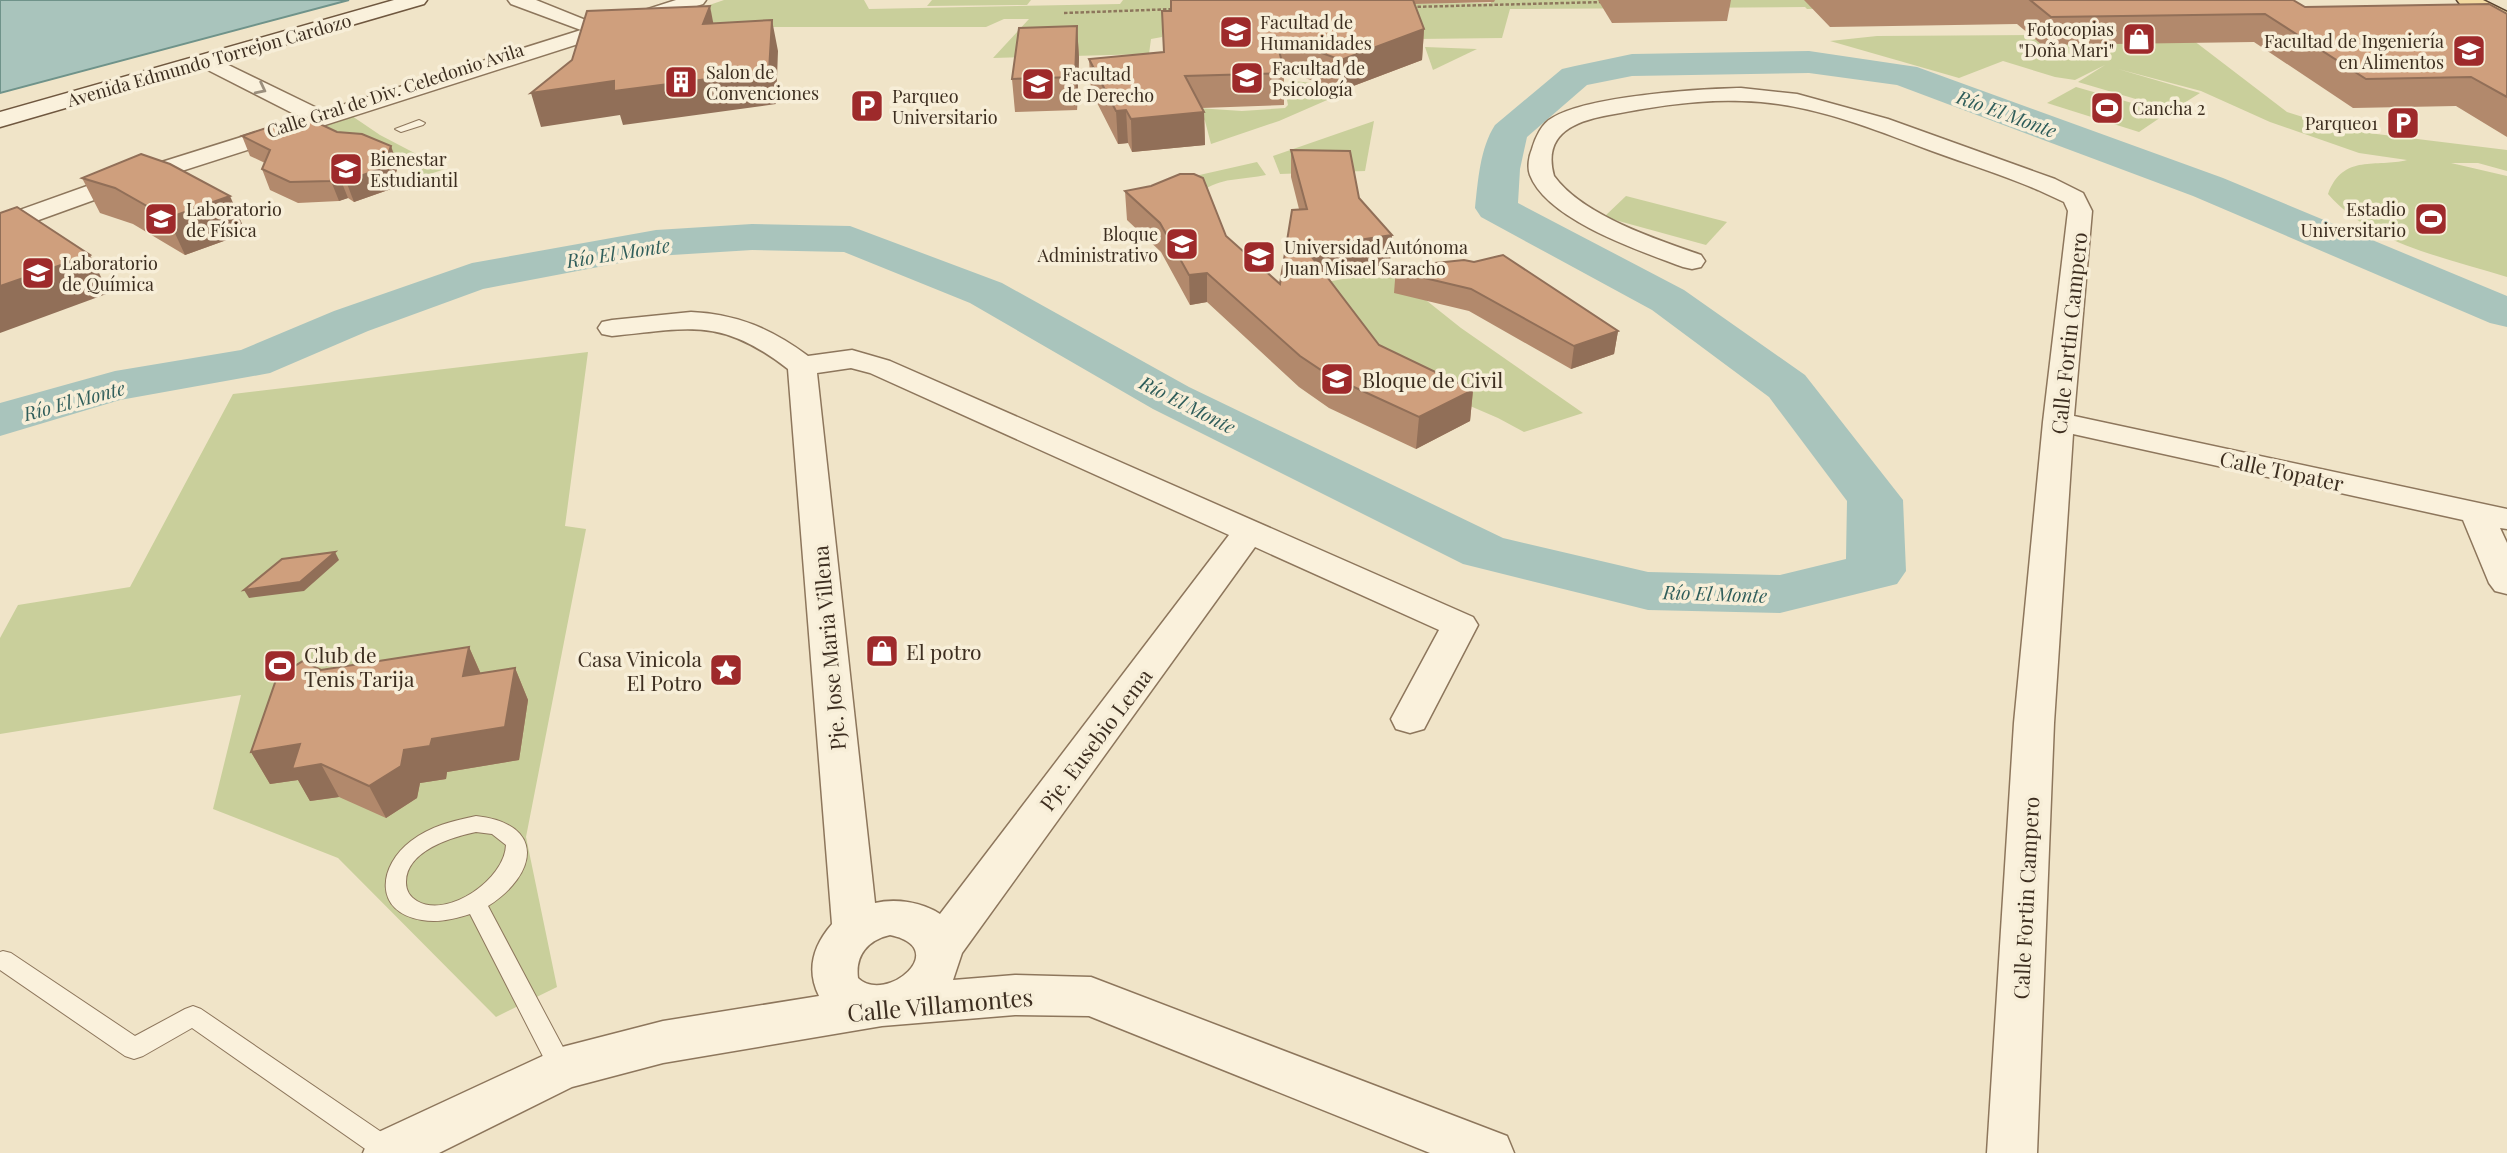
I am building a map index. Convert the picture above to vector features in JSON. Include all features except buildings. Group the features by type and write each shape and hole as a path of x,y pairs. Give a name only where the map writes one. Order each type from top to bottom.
{"main road":[{"path":"2467,0 2507,21"}],"street":[{"name":"Avenida Edmundo Torrejon Cardozo","path":"0,111 392,0"},
{"name":"Avenida Edmundo Torrejon Cardozo","path":"0,120 417,0"},
{"path":"518,0 589,26"},
{"name":"Calle Gral de Div. Celedonio Avila","path":"0,219 144,169 317,117 671,0"},
{"path":"0,226 110,186 696,0"},
{"path":"205,61 317,117"},
{"name":"Calle Fortin Campero","path":"1692,261 1591,218 1542,178 1539,166 1549,134 1558,123 1585,114 1700,96 1768,96 1802,102 1884,126 2058,189 2074,198 2080,211 2058,422 2034,723 2012,1153"},
{"path":"612,328 706,319 747,328 774,343 802,366 852,359 880,366 1460,625 1410,719"},
{"name":"Pje. Jose Maria Villena","path":"802,366 855,930"},
{"name":"Calle Topater","path":"2058,422 2492,515"},
{"path":"2492,515 2507,583"},
{"name":"Pje. Eusebio Lema","path":"940,947 1249,531"},
{"path":"890,917 908,918 923,923 934,934 940,947 937,970 922,989 907,999 881,1006 856,1002 844,994 835,983 832,970 842,943 855,930 872,921 890,917"},
{"name":"Calle Villamontes","path":"389,1153 562,1068 663,1042 881,1006 1015,995 1091,997 1489,1153"}],"lane":[{"path":"401,129 419,123"},
{"path":"476,824 498,827 512,837 517,852 512,870 497,888 475,903 448,912 423,913 405,905 395,891 396,874 408,855 427,839 452,828 476,824"},
{"path":"475,903 562,1068"},
{"path":"3,960 134,1049 193,1016 389,1153"}],"path":[{"path":"1403,7 1605,2"},
{"path":"1065,13 1175,9"}],"green space":[{"path":"724,0 864,0 869,9 1120,4 1123,0 1265,0 1337,4 1491,3 1491,0 2169,0 1807,9 1510,9 1502,38 1417,39 1261,19 1163,19 1162,37 1151,39 1149,54 993,58 1029,19 1004,19 986,27 645,27"},
{"path":"932,0 1031,0 1027,5 927,6"},
{"path":"2185,34 2287,112 2344,130 2507,150 2507,171 2478,163 2451,163 2507,176 2507,277 2411,247 2388,237 2366,226 2328,194 2334,181 2352,167 2407,160 2359,153 2270,122 2201,91 2118,69 2200,93 2173,110 2078,82 2105,65 2075,80 2055,77 2003,61 1959,78 1830,41 1877,36"},
{"path":"1425,47 1477,49 1433,70"},
{"path":"1294,81 1312,83 1341,94 1279,121 1211,144 1205,121 1197,108 1242,111 1285,108 1288,105 1284,85"},
{"name":"Cancha 2","path":"2076,87 2167,113 2139,132 2047,103"},
{"path":"352,116 380,135 445,169 412,180 409,178 410,166 396,159 307,129"},
{"path":"1374,121 1365,171 1280,174 1273,156"},
{"path":"1257,162 1266,175 1227,181 1205,189 1195,176"},
{"path":"1626,196 1727,222 1706,245 1604,217"},
{"path":"1400,268 1412,289 1461,328 1583,413 1524,432 1391,372 1322,283"},
{"name":"Club de Tenis Tarija","path":"588,352 565,526 586,529 526,837 557,987 496,1017 338,858 213,809 241,695 0,734 0,638 18,605 130,587 233,394"}],"water":[{"path":"0,0 349,0 0,93"}],"waterway":[{"name":"Río El Monte","path":"0,420 115,386 253,363 351,321 472,277 656,243 752,237 850,239 986,293 1171,398 1484,551 1648,591 1780,594 1876,571 1875,500 1787,386 1668,300 1496,208 1500,169 1509,133 1575,77 1632,65 1809,62 1904,75 2208,187 2507,313"}],"place":[{"name":"Facultad de Humanidades","path":"1236,32"},
{"name":"Fotocopias \"Doña Mari\"","path":"2139,39"},
{"name":"Facultad de Ingeniería en Alimentos","path":"2469,51"},
{"name":"Facultad de Psicología","path":"1247,78"},
{"name":"Salon de Convenciones","path":"681,82"},
{"name":"Facultad de Derecho","path":"1038,84"},
{"name":"Parqueo Universitario","path":"867,106"},
{"name":"Cancha 2","path":"2107,108"},
{"name":"Parqueo1","path":"2403,123"},
{"name":"Bienestar Estudiantil","path":"346,169"},
{"name":"Laboratorio de Física","path":"161,219"},
{"name":"Estadio Universitario","path":"2431,219"},
{"name":"Bloque Administrativo","path":"1182,244"},
{"name":"Universidad Autónoma Juan Misael Saracho","path":"1259,257"},
{"name":"Laboratorio de Química","path":"38,273"},
{"name":"Bloque de Civil","path":"1337,379"},
{"name":"El potro","path":"882,651"},
{"name":"Club de Tenis Tarija","path":"280,666"},
{"name":"Casa Vinicola El Potro","path":"726,670"}]}
